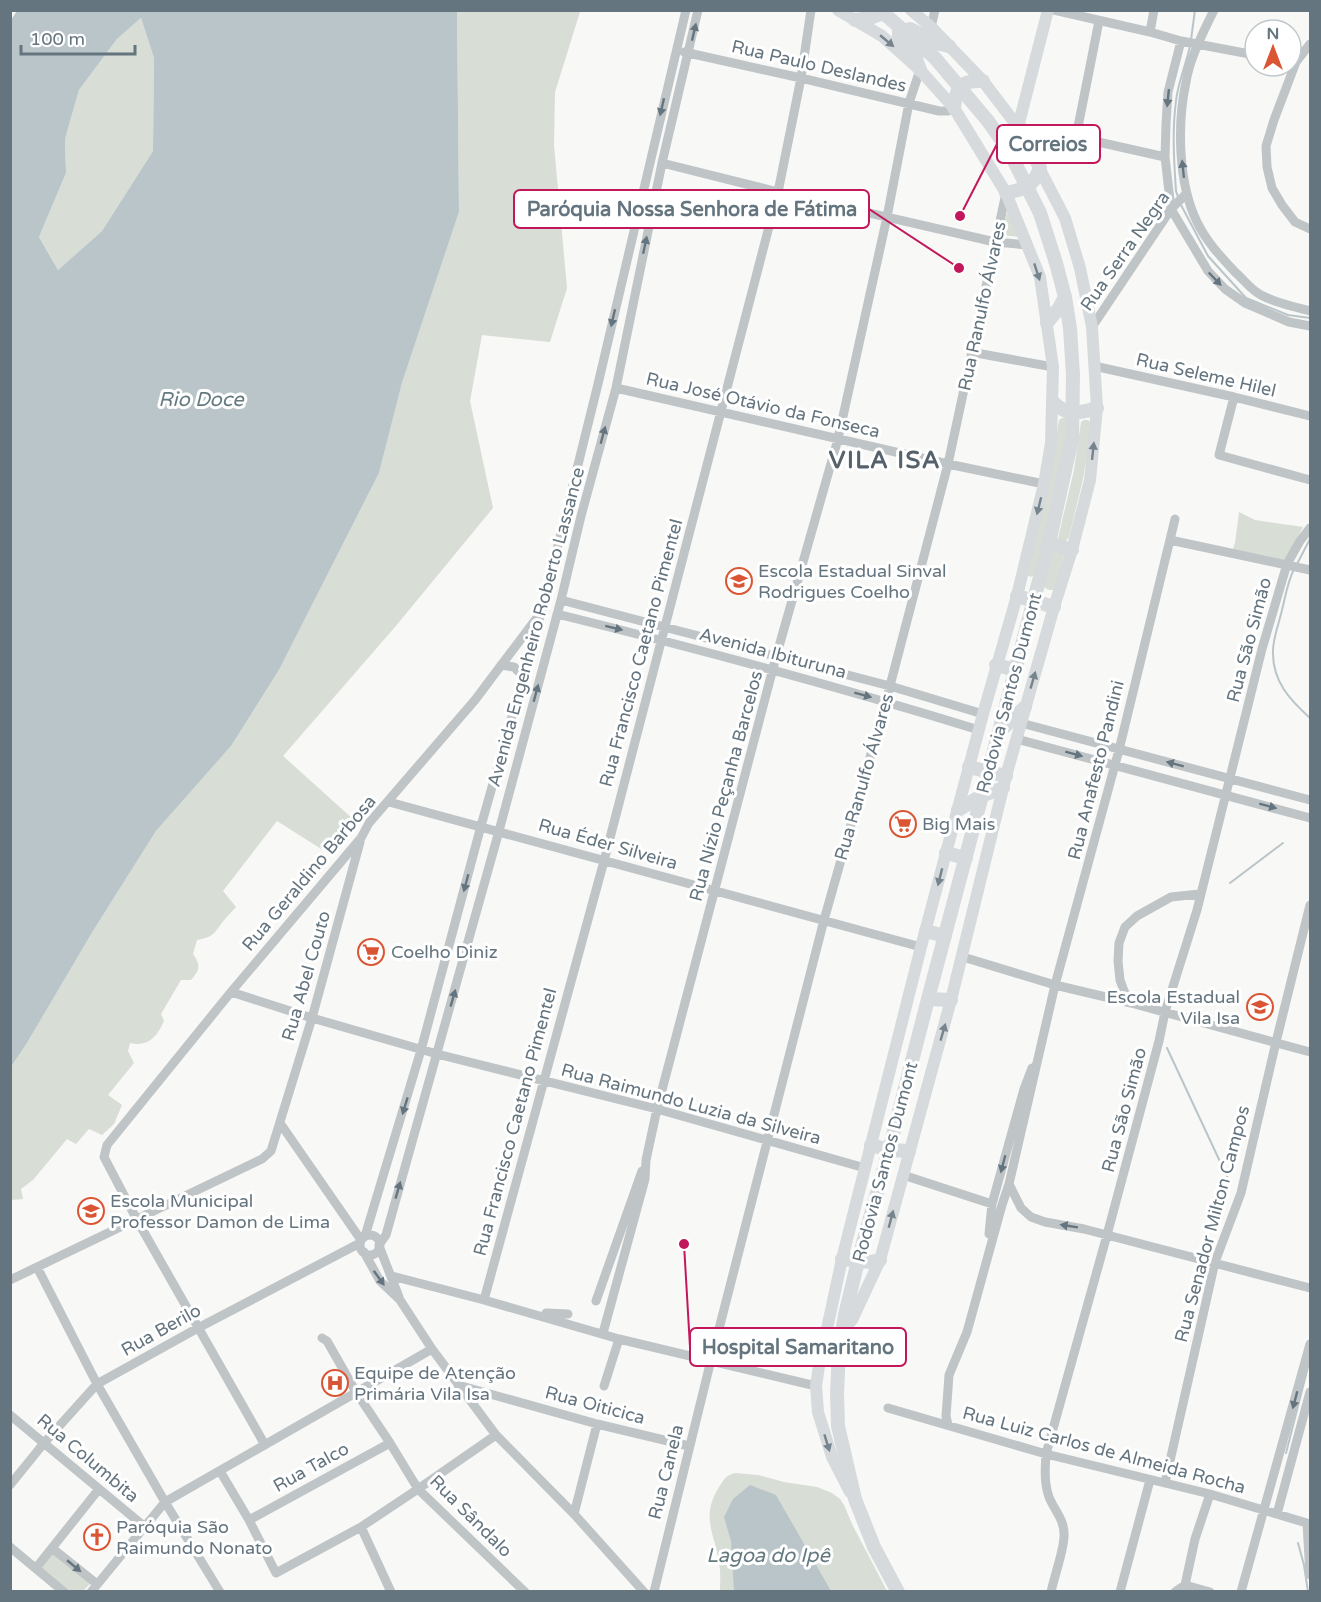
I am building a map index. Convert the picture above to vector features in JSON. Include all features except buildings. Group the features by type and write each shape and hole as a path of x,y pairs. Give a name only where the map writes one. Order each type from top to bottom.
{"highway":[{"path":"855,20 870,18 883,11"},
{"name":"Rodovia Santos Dumont","path":"883,11 935,57 988,121 1009,151 1040,213 1065,297 1070,328 1073,375 1072,439 1049,543 890,1150 858,1261 837,1371 838,1426 855,1499 874,1547 898,1592"},
{"path":"920,70 900,35 898,25 939,44 949,46"},
{"path":"954,108 955,95 960,86 971,80 984,81"},
{"path":"1006,193 1027,187 1036,180 1040,168"},
{"path":"1047,323 1065,297"},
{"path":"1053,402 1061,409 1073,414 1097,408"},
{"path":"1049,543 1072,550"},
{"path":"1017,596 1054,607"},
{"path":"996,665 1016,670"},
{"path":"999,731 1025,707"},
{"path":"958,810 1004,782 988,773 969,767"},
{"path":"946,853 966,858"},
{"path":"926,931 945,936"},
{"path":"928,999 951,1000"},
{"path":"871,1145 890,1150 909,1150"},
{"path":"842,1259 870,1262 880,1260"}],"main road":[{"path":"838,10 882,36 920,70 954,108 1006,193 1040,277 1053,367 1051,443 1044,484 1017,596 996,665 921,947 842,1259 823,1344 816,1386 818,1412 831,1457 855,1499"},
{"path":"843,1330 852,1320 880,1260 963,957 1004,782 1072,550 1090,480 1097,408 1092,327 1080,268 1065,218 1018,127 984,81 911,10"},
{"path":"1018,127 1047,10"}],"street":[{"name":"Avenida Engenheiro Roberto Lassance","path":"362,1243 421,1050 542,610 686,10"},
{"name":"Avenida Engenheiro Roberto Lassance","path":"379,1246 386,1235 499,831 616,388 662,164 698,10"},
{"name":"Rua Francisco Caetano Pimentel","path":"484,1300 662,640 778,192 812,10"},
{"path":"931,27 935,10"},
{"path":"1054,10 1182,41 1243,53"},
{"path":"1150,32 1154,10"},
{"path":"1214,10 1198,44 1186,81 1182,113 1182,165 1186,194 1197,222 1217,253 1256,292 1282,303 1311,310"},
{"path":"1076,137 1099,21"},
{"path":"1182,41 1168,92 1164,157 1171,208 1208,271 1225,289 1245,303 1289,322 1311,326"},
{"name":"Rua Paulo Deslandes","path":"676,51 939,111 954,108"},
{"name":"Rua Nízio Peçanha Barcelos","path":"596,1301 646,1160 657,1109 776,657 838,440 887,217 909,103 920,70"},
{"path":"1288,78 1266,146 1267,167 1272,188 1281,205 1295,222 1311,229"},
{"path":"1018,127 1076,137 1164,157"},
{"path":"662,164 995,243 1028,245"},
{"name":"Rua Ranulfo Álvares","path":"711,1360 824,920 886,701 948,464 1006,193"},
{"name":"Rua Serra Negra","path":"1092,327 1171,208 1186,194"},
{"path":"971,352 1053,367"},
{"name":"Rua Seleme Hilel","path":"1094,366 1311,416"},
{"name":"Rua José Otávio da Fonseca","path":"616,388 838,440 1044,484"},
{"path":"1234,397 1219,454 1311,480"},
{"path":"566,513 581,516"},
{"name":"Rua Anafesto Pandini","path":"948,1425 946,1416 949,1375 967,1332 1009,1184 1055,985 1115,766 1175,519"},
{"name":"Rua São Simão","path":"1051,1592 1065,1537 1059,1514 1049,1498 1045,1476 1046,1454 1107,1235 1165,1012 1197,910 1262,649 1287,564 1300,541 1311,528"},
{"path":"1170,540 1311,570"},
{"name":"Avenida Ibituruna","path":"561,600 890,686 983,714"},
{"name":"Rua Geraldino Barbosa","path":"136,1220 104,1157 107,1145 231,992 361,838 369,823 475,700 542,610"},
{"name":"Avenida Ibituruna","path":"557,614 886,701 979,730"},
{"path":"501,665 514,667 523,676"},
{"path":"1021,723 1311,800"},
{"path":"1017,739 1311,818"},
{"name":"Rua Éder Silveira","path":"389,802 921,947"},
{"name":"Rua Abel Couto","path":"10,1280 262,1159 271,1151 312,1018 361,838"},
{"path":"1131,1003 1120,980 1118,961 1119,943 1125,927 1137,916 1171,897 1200,894"},
{"name":"Rua Senador Milton Campos","path":"1165,1483 1215,1262 1241,1193 1311,904"},
{"path":"963,957 1055,985 1131,1003 1311,1052"},
{"name":"Rua Raimundo Luzia da Silveira","path":"231,992 421,1050 657,1109 865,1168"},
{"name":"Rua Anafesto Pandini","path":"985,1266 992,1204 1024,1089 1046,1028"},
{"path":"280,1123 362,1243 380,1281 400,1300 432,1349 496,1435 574,1514 644,1592"},
{"path":"392,1150 408,1154"},
{"name":"Rua Nízio Peçanha Barcelos","path":"603,1334 645,1179 646,1160"},
{"path":"903,1175 992,1204"},
{"path":"1009,1184 1021,1208 1031,1217 1045,1222 1084,1229 1311,1288"},
{"path":"136,1220 265,1445"},
{"path":"362,1243 374,1236 378,1240 400,1300"},
{"name":"Rua Berilo","path":"10,1485 97,1383 362,1243 370,1254 373,1254 379,1246"},
{"path":"38,1267 97,1383 220,1592"},
{"path":"392,1276 619,1339 816,1386"},
{"path":"523,1311 568,1314"},
{"name":"Rua Sândalo","path":"322,1338 327,1341 356,1392 418,1489 525,1592"},
{"path":"604,1386 619,1339"},
{"path":"1241,1592 1311,1344"},
{"path":"52,1548 94,1588 165,1502 432,1349"},
{"name":"Rua Canela","path":"654,1592 711,1360"},
{"name":"Rua Oiticica","path":"458,1385 597,1424 689,1446"},
{"path":"1277,1514 1311,1392"},
{"name":"Rua Luiz Carlos de Almeida Rocha","path":"888,1408 1046,1454 1210,1494 1309,1524"},
{"name":"Rua Columbita","path":"10,1415 145,1527"},
{"path":"574,1514 597,1424"},
{"path":"220,1471 249,1520 276,1573 361,1527 496,1435"},
{"name":"Rua Talco","path":"249,1520 390,1443"},
{"path":"1120,1592 1150,1480"},
{"path":"36,1568 99,1489"},
{"path":"1186,1588 1195,1539 1210,1494"},
{"path":"1309,1524 1311,1575"},
{"path":"361,1527 391,1592"},
{"path":"10,1547 64,1592"},
{"path":"1175,1592 1186,1588 1210,1592"}],"shaded area":[{"path":"575,10 580,12 555,92 554,145 567,288 550,342 482,335 470,401 493,508 395,627 283,756 353,819 326,852 277,821 223,891 236,907 214,933 197,940 193,954 198,970 191,980 181,980 161,1014 164,1021 158,1032 142,1044 130,1043 128,1051 134,1063 108,1095 122,1105 114,1124 102,1135 89,1129 76,1144 67,1139 33,1180 21,1189 23,1199 11,1200 11,1067 156,831 231,746 279,670 379,473 402,383 459,212 457,11"},
{"path":"141,18 154,58 153,151 102,231 58,270 39,237 66,173 65,139 79,90 117,39"},
{"path":"1007,212 1012,218 1020,237 1001,235"},
{"path":"1067,417 1064,457 1035,574 1031,577 1027,575 1050,478 1059,420"},
{"path":"1084,420 1091,423 1091,430 1083,479 1069,537 1066,541 1060,541 1058,538 1074,470 1081,422"},
{"path":"1239,512 1255,520 1303,527 1285,562 1232,551"},
{"path":"1052,551 1062,551 1064,555 1054,590 1045,588 1043,585"},
{"path":"735,1473 758,1475 817,1487 840,1499 887,1591 720,1591 720,1567 710,1525 710,1508 723,1481 727,1476"},
{"path":"52,1549 91,1583 83,1591 66,1591 38,1568"}],"water":[{"name":"Rio Doce","path":"17,11 457,11 459,212 402,383 379,473 279,670 231,746 156,831 11,1067 10,21","holes":["141,18 154,58 153,151 102,231 58,270 39,237 66,173 65,139 79,90 117,39"]},
{"name":"Lagoa do Ipê","path":"750,1485 776,1495 831,1591 734,1591 731,1541 724,1517 733,1499"}],"waterway":[{"path":"1191,40 1195,10"},
{"path":"1178,197 1174,157 1175,112 1178,87 1190,46"},
{"path":"1181,205 1208,256 1246,298 1288,315 1310,318"},
{"path":"1297,564 1310,539"},
{"path":"1294,569 1275,637 1273,662 1284,689 1310,718"},
{"path":"1230,883 1283,843"},
{"path":"1167,1048 1230,1183"},
{"path":"1286,1453 1310,1359"},
{"path":"1298,1543 1308,1592"}],"place":[{"name":"Correios","path":"960,216"},
{"name":"Paróquia Nossa Senhora de Fátima","path":"959,268"},
{"name":"Escola Estadual Sinval Rodrigues Coelho","path":"739,581"},
{"name":"Big Mais","path":"903,824"},
{"name":"Coelho Diniz","path":"371,952"},
{"name":"Escola Estadual Vila Isa","path":"1260,1007"},
{"name":"Escola Municipal Professor Damon de Lima","path":"91,1211"},
{"name":"Hospital Samaritano","path":"684,1244"},
{"name":"Equipe de Atenção Primária Vila Isa","path":"335,1383"},
{"name":"Paróquia São Raimundo Nonato","path":"97,1537"}],"district":[{"name":"VILA ISA","path":"885,460"}]}
